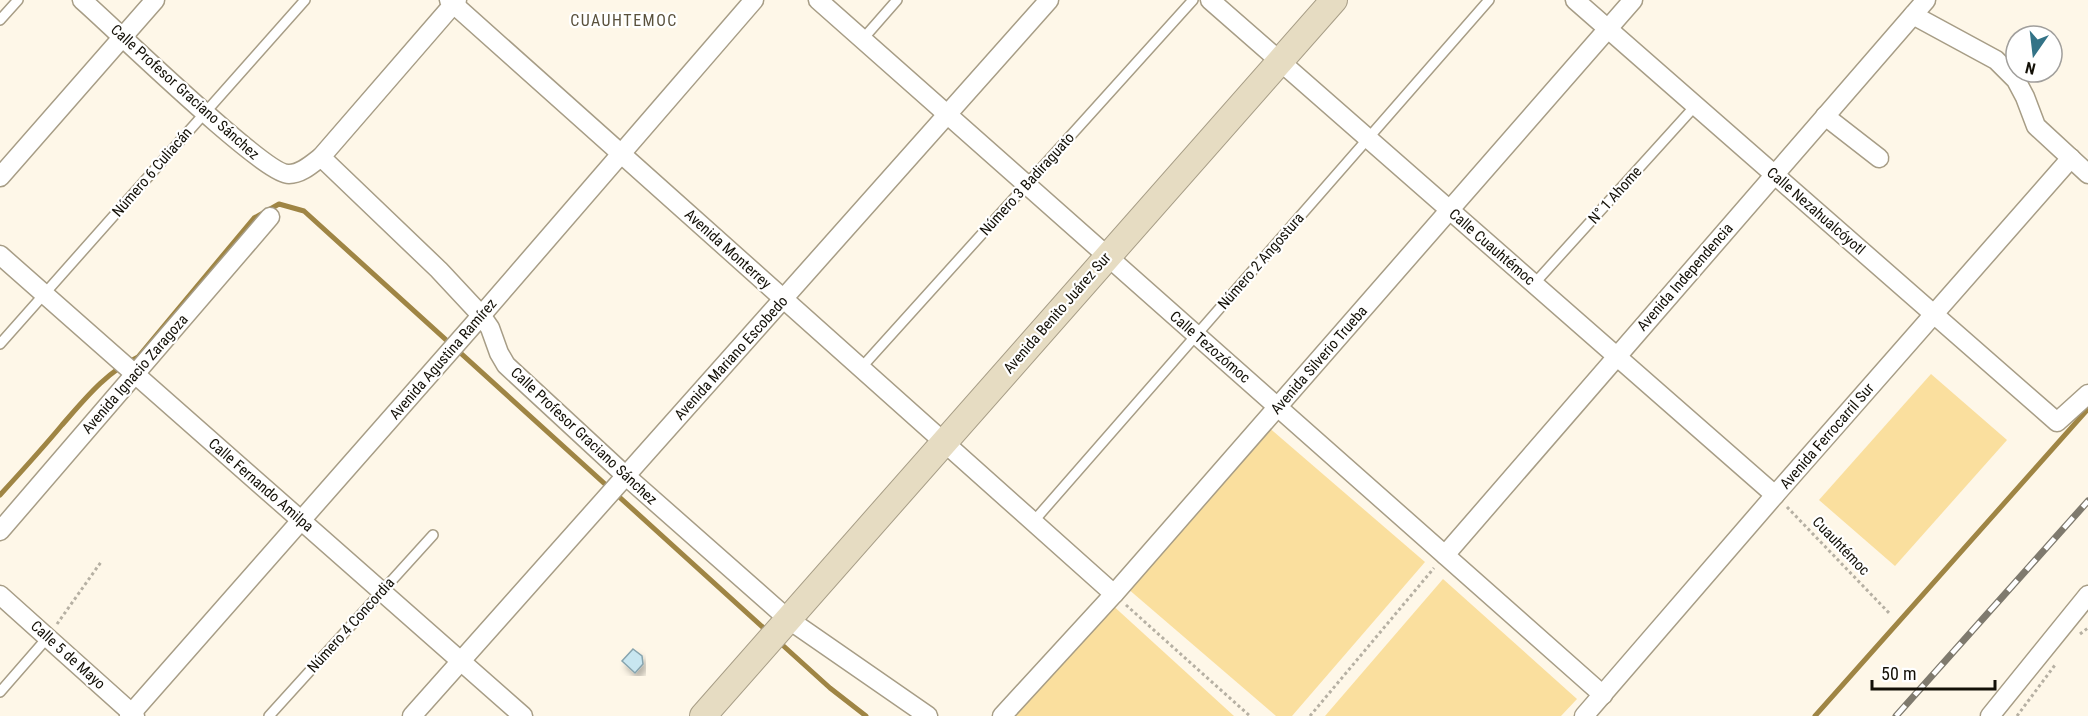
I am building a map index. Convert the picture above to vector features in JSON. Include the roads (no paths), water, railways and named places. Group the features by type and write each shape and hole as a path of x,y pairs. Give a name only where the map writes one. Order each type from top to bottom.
{"street":[{"name":"Calle Profesor Graciano Sánchez","path":"82,0 205,113 274,170 288,174 305,168 321,157 439,270 477,320 490,328 499,353 506,364 785,623 928,716"},
{"path":"0,177 155,0"},
{"name":"Avenida Agustina Ramírez","path":"132,715 754,0"},
{"name":"Calle Tezozómoc","path":"818,0 1603,695"},
{"name":"Avenida Mariano Escobedo","path":"412,716 1049,0"},
{"name":"Calle Cuauhtémoc","path":"1210,0 1775,495"},
{"name":"Avenida Benito Juárez Sur","path":"703,716 1334,0"},
{"name":"Calle Nezahualcóyotl","path":"1575,0 2057,422 2088,394"},
{"name":"Avenida Silverio Trueba","path":"1002,716 1114,594 1633,0"},
{"name":"Avenida Independencia","path":"1445,555 1926,0"},
{"path":"321,157 453,1"},
{"name":"Avenida Monterrey","path":"453,1 1114,594"},
{"path":"1913,15 1996,60 2008,70 2025,97 2036,126 2088,174"},
{"path":"1825,116 1879,158"},
{"name":"Avenida Ferrocarril Sur","path":"1584,716 2071,158"},
{"name":"Avenida Ignacio Zaragoza","path":"0,531 270,217"},
{"name":"Calle Fernando Amilpa","path":"0,255 523,716"},
{"name":"Calle 5 de Mayo","path":"0,594 132,715"},
{"path":"1990,716 2088,595"}],"lane":[{"path":"0,20 18,0"},
{"name":"Número 6 Culiacán","path":"0,344 305,0"},
{"path":"862,40 897,0"},
{"name":"Número 3 Badiraguato","path":"861,368 1193,0"},
{"name":"Número 2 Angostura","path":"1033,522 1489,0"},
{"name":"N° 1 Ahome","path":"1534,284 1696,105"},
{"name":"Número 4 Concordia","path":"269,716 433,535"},
{"path":"0,692 48,638"}],"waterway":[{"path":"0,495 96,387 116,370 138,357 254,218 279,204 304,211 767,631"},
{"path":"1815,716 2088,409"},
{"path":"778,641 830,688 866,716"}],"railway":[{"path":"1896,716 2088,501"}],"district":[{"name":"CUAUHTEMOC","path":"624,20"}]}
